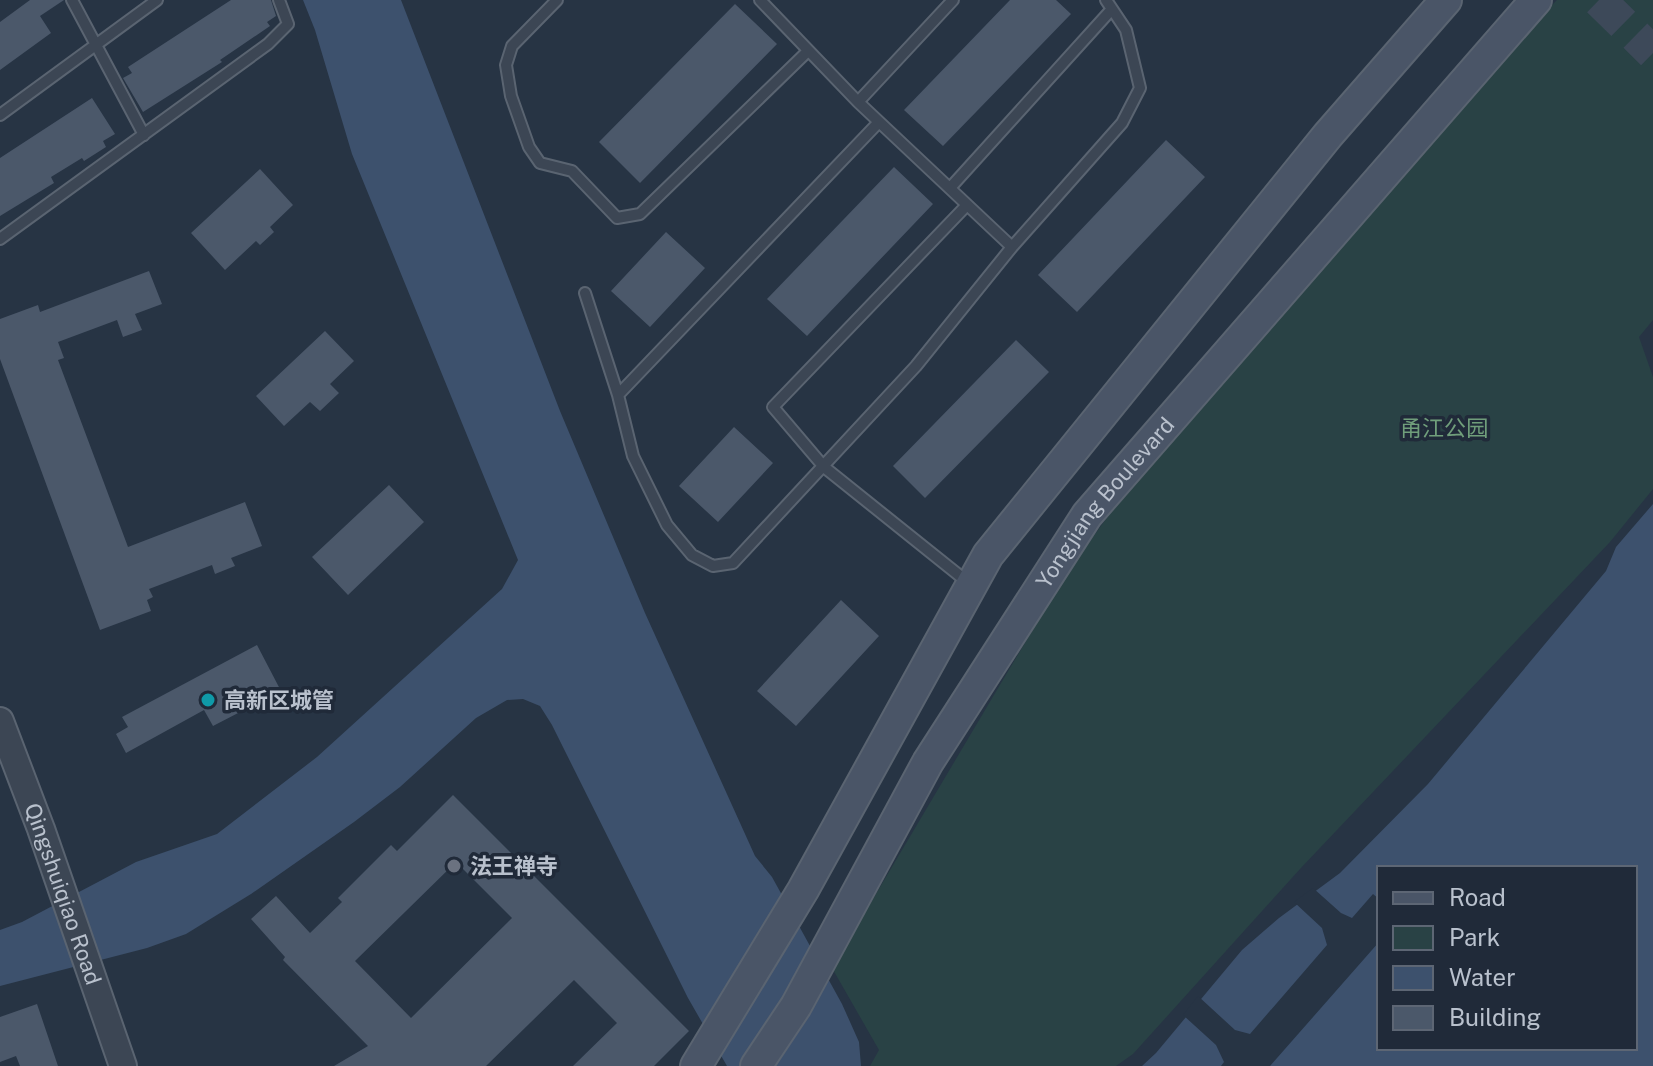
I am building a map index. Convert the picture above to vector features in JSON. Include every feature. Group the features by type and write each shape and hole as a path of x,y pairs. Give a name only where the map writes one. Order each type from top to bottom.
{"main road":[{"path":"696,1066 803,890 988,555 1328,135 1446,0"},
{"name":"Yongjiang Boulevard","path":"756,1066 796,1006 928,762 1087,515 1536,0"}],"street":[{"name":"Qingshuiqiao Road","path":"0,721 123,1066"}],"lane":[{"path":"72,0 144,135"},
{"path":"0,115 157,0"},
{"path":"0,239 268,44 288,24 279,0"},
{"path":"557,0 512,46 506,65 511,96 529,147 540,163 572,171 617,218 640,214 808,51"},
{"path":"760,0 858,102 1012,247"},
{"path":"858,102 953,0"},
{"path":"585,293 618,395 633,456 667,525 692,555 713,566 733,563 916,366 1012,247 1122,123 1140,88 1126,30 1109,5 950,188"},
{"path":"618,395 879,122"},
{"path":"967,205 773,407 824,467 972,586"}],"green space":[{"name":"甬江公园","path":"1557,0 1653,0 1653,320 1639,337 1653,377 1653,489 1610,542 1300,869 1133,1054 1116,1066 870,1066 879,1050 832,968 1064,577 1124,494 1488,71"}],"water":[{"path":"303,0 401,0 560,411 645,613 755,856 772,877 842,1004 859,1042 861,1066 727,1066 688,998 552,725 540,706 523,699 507,700 476,718 400,787 354,822 251,894 186,934 147,948 0,986 0,930 22,922 136,862 217,834 317,757 502,589 518,560 352,154"},
{"path":"1653,504 1653,1066 1142,1066 1242,950 1340,873 1428,784 1606,571 1616,547"}],"pier":[{"path":"1313,888 1341,913 1352,918 1373,894 1377,897 1377,944 1270,1066 1221,1066 1224,1062 1216,1045 1183,1015 1198,996 1235,1030 1250,1034 1327,945 1322,928 1294,902"}],"building":[{"path":"30,0 64,0 40,16 51,33 0,70 0,22"},
{"path":"231,0 271,0 276,16 267,22 270,26 220,60 222,62 143,112 123,78 132,73 128,67"},
{"path":"1010,0 1056,0 1071,14 943,146 904,110"},
{"path":"735,4 777,44 640,183 599,142"},
{"path":"92,98 115,134 103,141 106,147 51,177 54,183 0,216 0,158"},
{"path":"1166,140 1205,177 1077,312 1038,275"},
{"path":"894,167 933,204 807,336 767,299"},
{"path":"260,169 293,205 270,227 274,232 260,245 256,241 225,270 191,233"},
{"path":"666,232 705,268 650,327 611,291"},
{"path":"149,271 162,304 135,314 142,330 123,337 117,320 58,342 64,358 58,360 128,547 245,502 262,546 231,558 235,566 215,574 212,565 149,589 153,597 147,600 151,611 100,630 0,359 0,319 38,305 40,312"},
{"path":"325,331 354,361 330,384 339,393 320,411 310,402 284,426 256,396"},
{"path":"1016,340 1049,372 925,498 893,466"},
{"path":"734,427 773,463 718,522 679,486"},
{"path":"389,485 424,522 348,595 312,557"},
{"path":"841,600 879,636 796,726 757,691"},
{"name":"高新区城管","path":"257,645 281,691 213,726 204,710 126,753 116,734 128,727 122,717"},
{"path":"453,795 689,1031 654,1066 573,1066 617,1023 574,980 486,1066 334,1066 368,1046 283,960 285,957 251,919 276,896 310,933 342,902 338,898 391,845 397,851","holes":["456,862 512,918 411,1018 355,961"]},
{"path":"37,1004 58,1066 20,1066 16,1056 0,1062 0,1017"}],"tunnel":[{"path":"1599,0 1653,53"}],"place":[{"name":"高新区城管","path":"208,700"},
{"name":"法王禅寺","path":"454,866"}]}
